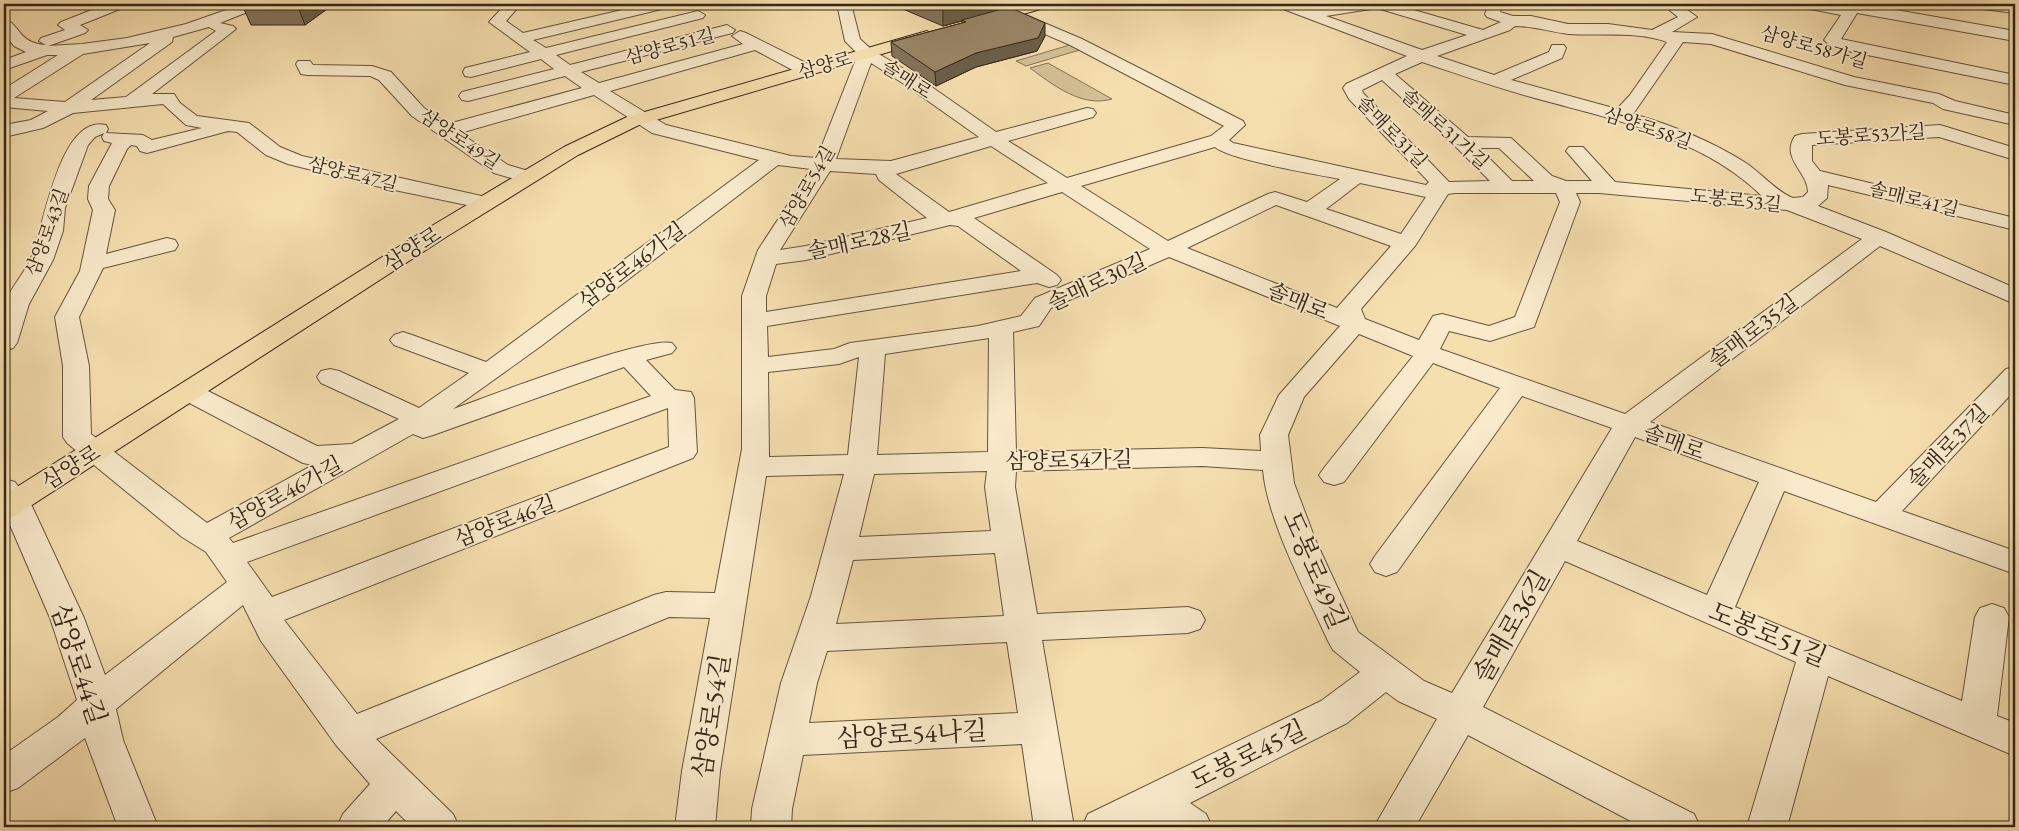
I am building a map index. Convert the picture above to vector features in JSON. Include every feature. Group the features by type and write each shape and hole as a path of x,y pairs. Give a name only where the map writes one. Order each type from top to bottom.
{"main road":[{"name":"삼양로","path":"7,500 96,451 571,151 641,118 1043,4"}],"street":[{"path":"4,66 31,46 80,30 66,25 120,4"},
{"path":"4,46 80,49 112,46 173,34 205,24 255,4"},
{"name":"삼양로51길","path":"521,38 667,4"},
{"path":"676,4 806,70"},
{"name":"솔매로","path":"844,4 853,41 866,53 910,80 994,139 1066,186 1168,249 1355,324 1516,385 2015,563"},
{"name":"삼양로58길","path":"1283,4 1358,35 1496,80 1621,116 1682,137 1717,154 1754,177 1787,204"},
{"path":"1377,4 1481,34"},
{"name":"삼양로58길","path":"1308,14 1341,6 1377,4"},
{"path":"1496,4 1492,14 1511,21"},
{"path":"1621,116 1636,99 1676,40 1656,33 1689,18 1689,15 1669,4"},
{"path":"1805,4 1853,8 2015,36"},
{"path":"1975,4 2015,9"},
{"path":"1853,8 1832,40 1839,45 1898,57 1962,76 2015,80"},
{"path":"516,12 498,22 594,88 659,129 791,162 885,167 1087,113"},
{"path":"1009,13 1082,45 1236,126 1218,140 1066,186"},
{"name":"삼양로51길","path":"471,72 698,15"},
{"path":"1898,57 1921,20"},
{"name":"삼양로58가길","path":"1421,56 1505,27 1511,21 1531,21 1568,29 1608,29 1722,41 1851,81 1939,98 1962,76"},
{"path":"4,24 31,46"},
{"path":"133,100 228,28 205,24"},
{"name":"삼양로51길","path":"468,96 727,30"},
{"name":"도봉로53가길","path":"1787,204 1808,204 1817,198 1819,184 1802,162 1802,140 1940,131 1980,30"},
{"path":"4,131 37,124 69,108 173,34"},
{"name":"삼양로51길","path":"444,130 756,45"},
{"path":"1496,80 1556,56 1558,48"},
{"path":"4,96 80,49"},
{"name":"삼양로54길","path":"695,827 701,771 756,449 754,296 766,258 823,165 866,53"},
{"name":"솔매로31길","path":"1355,324 1349,308 1407,241 1437,196 1439,180 1355,95 1352,88 1421,56"},
{"name":"삼양로49길","path":"304,64 307,70 372,71 385,76 418,112 501,168 528,177"},
{"name":"솔매로31가길","path":"1383,72 1426,112 1464,143 1507,187"},
{"path":"1962,76 2015,120"},
{"name":"삼양로47길","path":"69,108 133,100 168,98 173,106 192,121 242,127 273,151 295,160 380,181 486,203"},
{"path":"4,102 69,108 112,138 143,141 147,146 229,125"},
{"path":"1374,114 1426,112"},
{"name":"삼양로43길","path":"4,343 8,320 42,260 52,231 55,208 79,144 88,133 98,129"},
{"path":"1940,131 2015,154"},
{"name":"삼양로43길","path":"92,264 104,210 98,199 99,186 120,147 127,139"},
{"name":"솔매로31길","path":"1218,140 1226,147 1258,156 1354,178 1426,191 1439,188"},
{"name":"솔매로31가길","path":"1464,143 1504,142 1545,180 1563,187"},
{"path":"1576,151 1608,188"},
{"name":"삼양로46가길","path":"216,547 362,451 421,419 490,372 774,158"},
{"name":"솔매로28길","path":"885,167 886,176 939,217 964,221 1067,293"},
{"name":"솔매로41길","path":"1813,175 2015,224"},
{"path":"1309,211 1354,178"},
{"name":"솔매로28길","path":"766,258 854,243 950,219 1066,186"},
{"path":"1334,475 1427,352 1442,321 1490,334 1525,322 1570,202 1563,187"},
{"name":"도봉로53길","path":"1439,188 1608,188 1787,204 1804,208 1878,237 2015,297"},
{"path":"1168,249 1275,198 1391,239 1407,241"},
{"name":"솔매로35길","path":"1628,425 1878,237"},
{"path":"167,245 92,264 67,317 76,366 77,437 216,547 254,599 274,632 349,734 394,784 439,827"},
{"name":"솔매로30길","path":"755,366 839,356 850,351 1030,321 1043,303 1168,249"},
{"path":"754,322 1041,275"},
{"path":"4,284 32,278"},
{"name":"도봉로49길","path":"1355,324 1292,395 1274,435 1279,483 1299,539 1345,640 1411,691 1460,713 1680,827"},
{"path":"1001,327 1002,461 1000,487 1054,827"},
{"path":"403,340 490,372"},
{"name":"삼양로46가길","path":"362,451 629,357 663,348"},
{"path":"771,827 786,740 799,683 840,549 861,466 873,348"},
{"name":"삼양로46길","path":"254,599 683,452 681,398 668,399 629,357"},
{"name":"솔매로37길","path":"1880,516 2015,375"},
{"path":"330,377 421,419"},
{"path":"1386,564 1516,385"},
{"path":"189,392 313,456 362,451"},
{"path":"216,547 668,399"},
{"name":"솔매로36길","path":"1394,827 1628,425"},
{"name":"삼양로54가길","path":"752,467 1202,457 1276,461"},
{"path":"1716,612 1775,478"},
{"name":"삼양로44길","path":"7,500 67,618 97,704 104,740 138,827"},
{"path":"840,549 1008,541"},
{"name":"도봉로51길","path":"1559,546 2015,740"},
{"path":"4,776 71,728 120,683 254,599"},
{"path":"349,734 666,604 729,606"},
{"path":"1977,723 1992,617"},
{"path":"814,638 1022,626 1188,620"},
{"path":"1767,827 1816,655"},
{"name":"도봉로45길","path":"1102,827 1334,712 1386,672"},
{"name":"삼양로54나길","path":"786,740 1038,728"},
{"path":"357,827 394,784"},
{"path":"1155,801 1192,827"}],"shaded area":[{"path":"1073,44 1083,49 1026,66 1016,61"},
{"path":"1048,63 1112,99 1101,101 1079,98 1058,88 1030,68"}],"building":[{"path":"249,4 303,4 298,7 243,7"},
{"path":"1009,7 1045,23 1038,38 976,53 935,72 891,42 966,22 962,20"}]}
